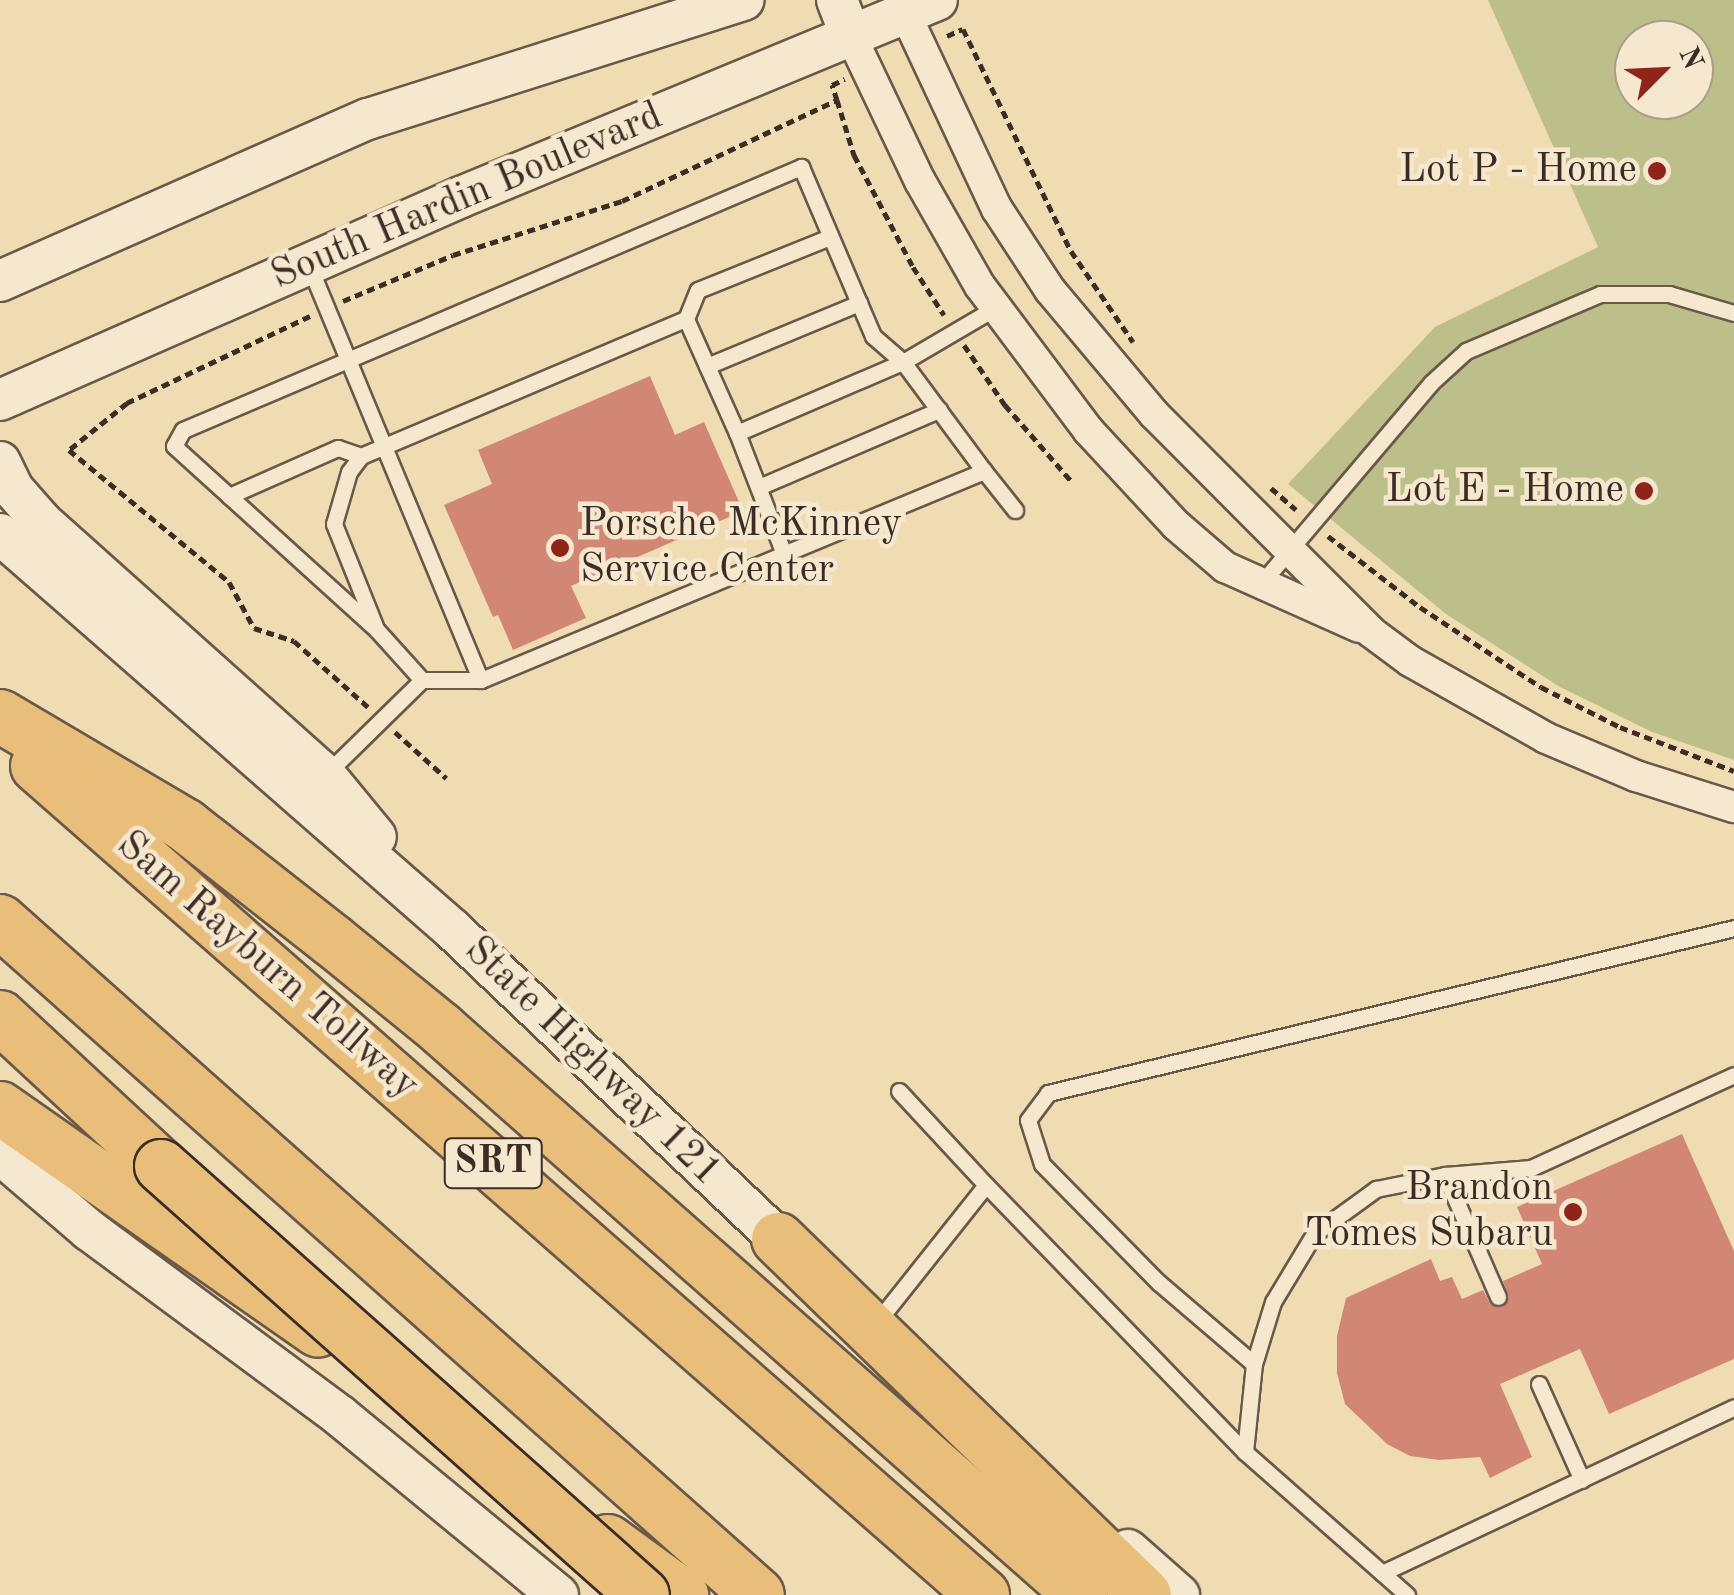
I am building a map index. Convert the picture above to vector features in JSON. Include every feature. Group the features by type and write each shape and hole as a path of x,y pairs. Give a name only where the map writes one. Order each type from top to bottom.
{"highway":[{"path":"0,716 185,825 440,1028 1081,1595"},
{"name":"Sam Rayburn Tollway","path":"0,734 984,1595"},
{"path":"0,921 758,1595"},
{"path":"0,1017 161,1166 642,1595"},
{"path":"0,1108 182,1233 682,1595"},
{"path":"778,1239 1145,1595"}],"main road":[{"name":"South Hardin Boulevard","path":"0,281 368,119 744,0"},
{"name":"South Hardin Boulevard","path":"1,401 844,18 914,4"},
{"path":"0,462 12,489 42,522 325,775 452,929"},
{"name":"State Highway 121","path":"0,534 452,929 778,1239 1179,1595"},
{"path":"0,554 42,571"},
{"path":"0,1154 89,1230 340,1416 558,1595"}],"street":[{"path":"914,4 997,209 1050,290 1154,414 1371,632 1410,662 1546,738 1636,776 1734,807"},
{"path":"844,18 920,181 995,308 1118,465 1203,550 1260,586 1371,632"}],"lane":[{"path":"422,680 377,630 174,446 182,430 800,167 874,336 903,362 1014,510"},
{"path":"377,630 334,524 349,472 361,456 686,318 698,290 830,236"},
{"path":"308,264 481,680"},
{"path":"1260,586 1445,368 1492,337 1581,300 1622,292 1669,294 1734,313"},
{"path":"707,366 859,302"},
{"path":"736,433 903,362 995,308"},
{"path":"686,318 784,554"},
{"path":"759,487 938,410"},
{"path":"230,496 338,448 361,456"},
{"path":"325,775 422,680 481,680 984,471"},
{"path":"1254,1364 1159,1283 1042,1164 1028,1120 1048,1093 1734,928"},
{"path":"1245,1452 1254,1364 1273,1302 1314,1234 1376,1189 1445,1176 1531,1168 1734,1077"},
{"path":"899,1091 1245,1452 1407,1595"},
{"path":"1445,1176 1498,1297"},
{"path":"874,1325 986,1184"},
{"path":"1539,1384 1582,1480"},
{"path":"1382,1573 1734,1407"}],"path":[{"path":"837,100 854,155 913,267 1006,405 1072,482"}],"green space":[{"path":"1488,0 1734,0 1734,760 1652,732 1560,687 1446,614 1288,484 1435,327 1598,247"}],"building":[{"name":"Porsche McKinney Service Center","path":"650,376 675,435 704,422 743,511 571,586 586,618 513,650 498,615 493,617 444,505 492,484 478,450"},
{"path":"1682,1134 1734,1251 1734,1359 1609,1414 1580,1349 1500,1384 1532,1457 1490,1478 1480,1457 1439,1460 1410,1456 1387,1444 1345,1404 1337,1373 1337,1336 1346,1298 1431,1259 1440,1281 1452,1277 1462,1299 1483,1290 1491,1305 1503,1307 1509,1297 1503,1281 1542,1264 1517,1207"}],"place":[{"name":"Lot P - Home","path":"1657,171"},
{"name":"Lot E - Home","path":"1644,491"},
{"name":"Porsche McKinney Service Center","path":"560,548"},
{"name":"Brandon Tomes Subaru","path":"1573,1212"}]}
